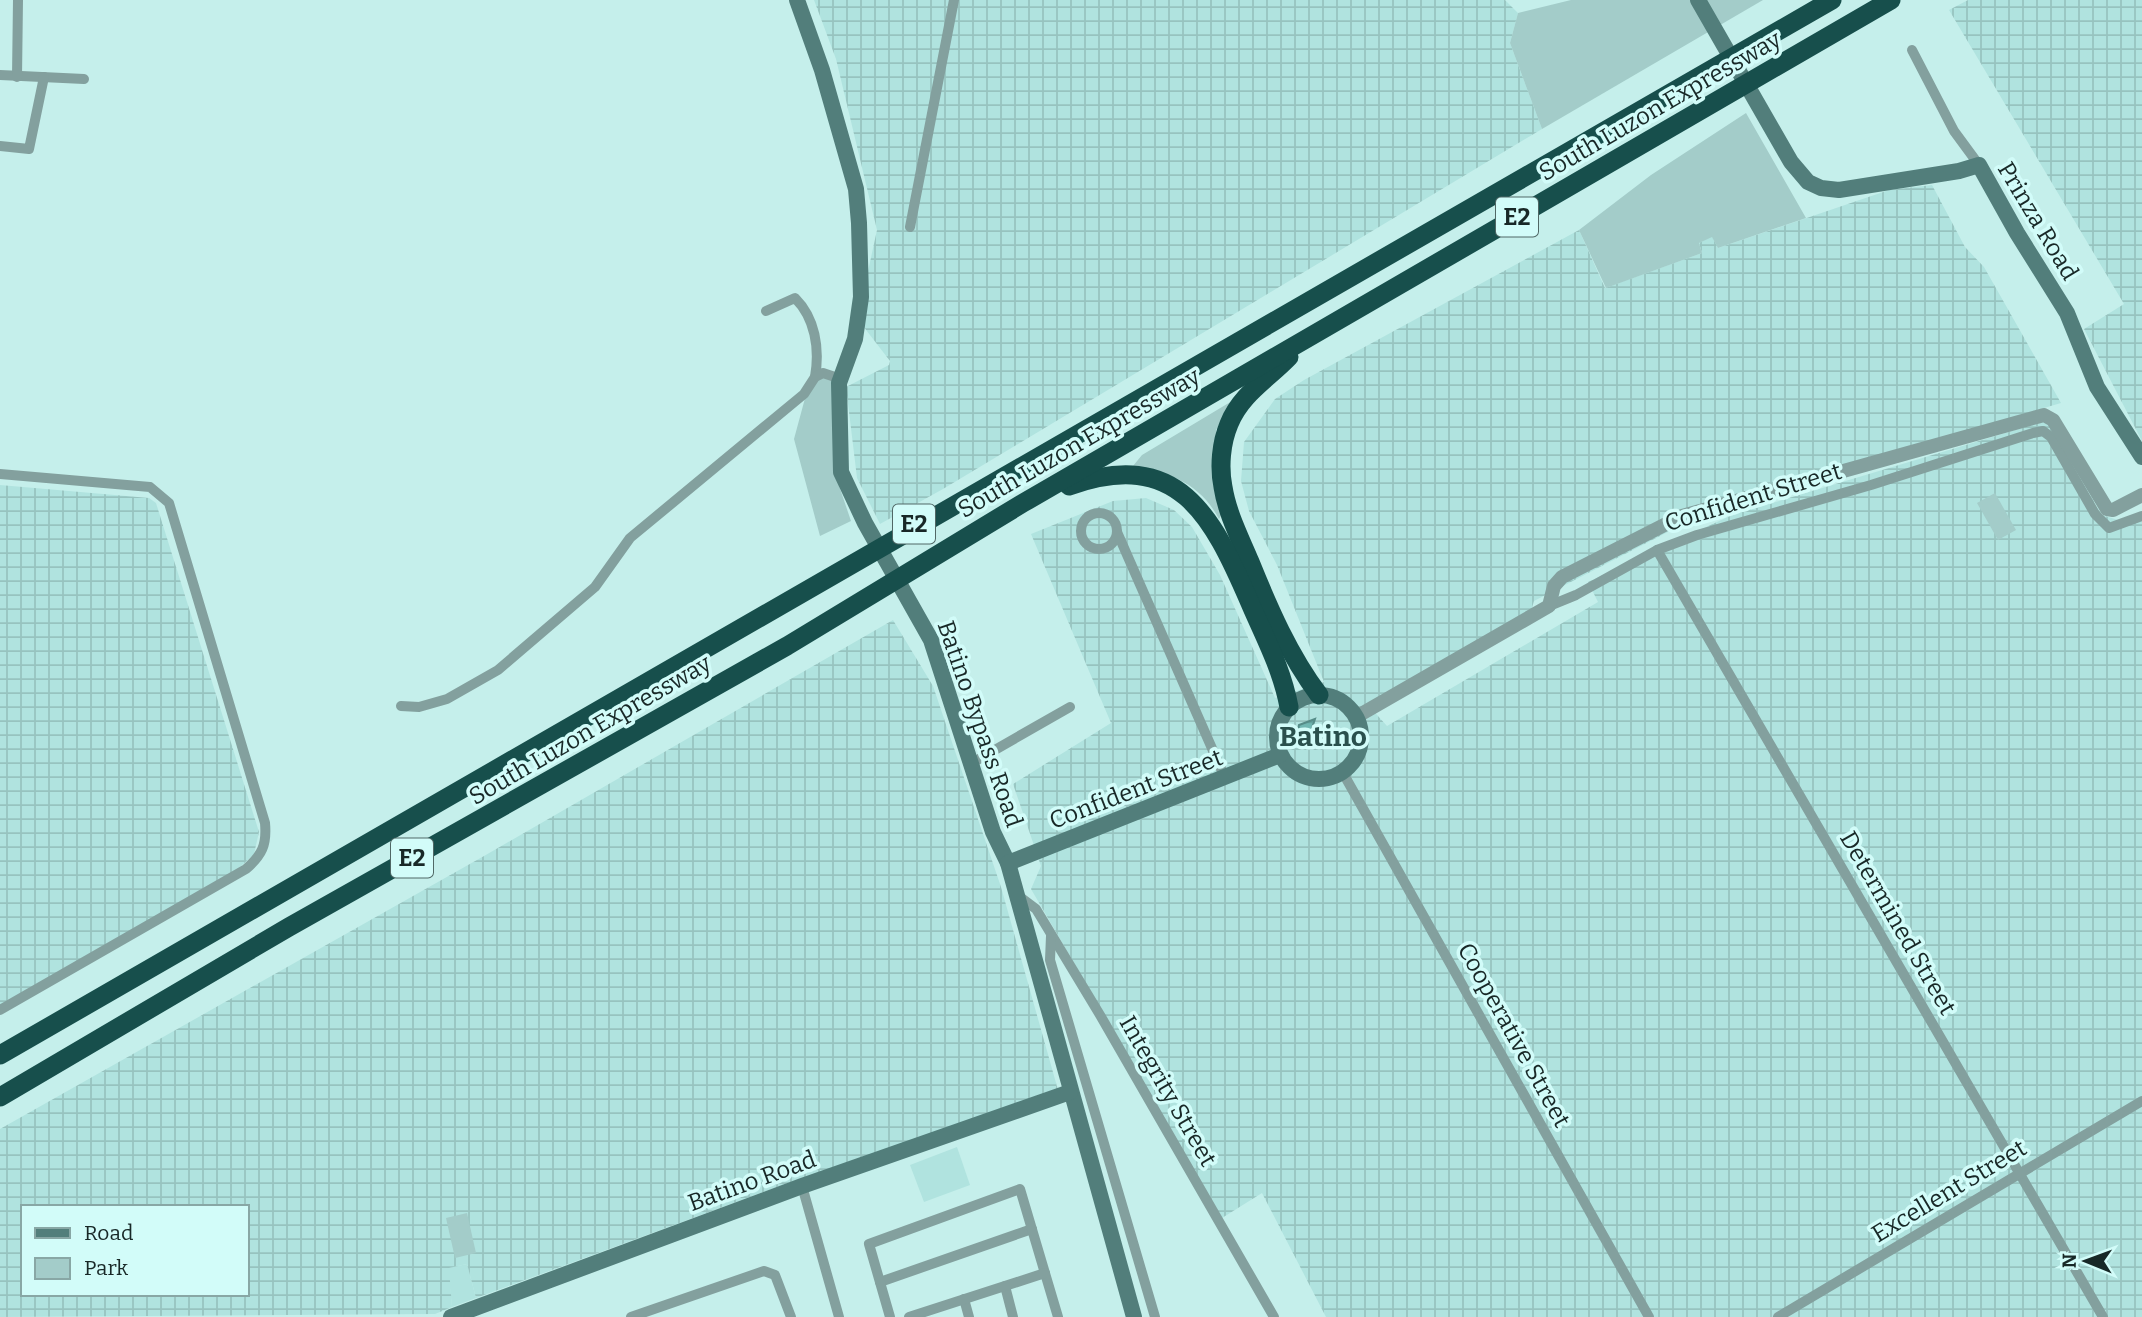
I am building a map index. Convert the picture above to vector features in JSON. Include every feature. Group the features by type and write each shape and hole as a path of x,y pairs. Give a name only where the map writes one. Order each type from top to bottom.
{"highway":[{"name":"South Luzon Expressway","path":"0,1055 151,970 1016,464 1832,0"},
{"name":"South Luzon Expressway","path":"0,1097 301,920 787,646 1023,503 1891,0"},
{"path":"1310,336 1242,401 1229,422 1221,465 1223,487 1231,518 1260,587 1298,667 1319,695"},
{"path":"1023,503 1093,478 1115,474 1159,479 1183,492 1203,512 1230,556 1282,673 1289,707"}],"main road":[{"name":"Batino Bypass Road","path":"797,0 822,70 856,189 862,251 861,297 855,339 839,383 841,472 865,523 915,610 943,669 993,832 1008,863 1134,1317"},
{"name":"Prinza Road","path":"1698,0 1801,175 1821,188 1850,189 1959,171 1979,165 2067,313 2097,387 2142,457"},
{"path":"1319,695 1341,700 1356,717 1361,729 1359,754 1343,773 1326,780 1307,779 1291,770 1280,755 1278,729 1289,707 1308,696 1319,695"},
{"name":"Confident Street","path":"1008,863 1280,755"},
{"name":"Batino Road","path":"455,1316 802,1186 1070,1092"}],"street":[{"path":"17,76 18,0"},
{"path":"911,227 954,0"},
{"path":"1912,50 1954,131 1979,165"},
{"path":"0,75 84,79"},
{"path":"0,146 29,149 44,77"},
{"path":"401,706 419,707 447,699 498,670 595,587 630,538 804,394 815,377 818,360 810,312 795,298 766,311"},
{"path":"815,377 823,373 835,377 839,383"},
{"path":"1549,606 1554,586 1562,577 1682,516 2040,414 2053,420 2107,509 2113,510 2142,495"},
{"name":"Confident Street","path":"1356,717 1549,606 1576,595 1657,550 1697,534 2043,431 2051,438 2102,523 2109,528 2142,516"},
{"path":"0,474 150,487 169,503 235,716 265,823 267,840 260,857 246,869 0,1010"},
{"path":"1117,532 1225,778"},
{"name":"Determined Street","path":"1657,550 2103,1317"},
{"path":"972,763 1070,707"},
{"name":"Cooperative Street","path":"1343,773 1649,1317"},
{"name":"Integrity Street","path":"1016,894 1035,909 1051,934 1274,1317"},
{"path":"1051,934 1050,960 1155,1317"},
{"name":"Excellent Street","path":"1778,1317 2142,1101"},
{"path":"802,1186 839,1317"},
{"path":"890,1317 869,1244 1020,1189 1058,1317"},
{"path":"880,1282 1032,1228"},
{"path":"631,1317 764,1271 775,1275 789,1316"},
{"path":"909,1317 1045,1273"},
{"path":"1005,1286 1013,1317"},
{"path":"964,1299 969,1317"}],"shaded area":[{"path":"814,0 1505,0 1518,13 1510,43 1542,129 943,489 880,524 857,478 846,387 889,365 890,361 863,326 865,285 877,230 836,59"},
{"path":"1968,0 2142,0 2142,441 2084,329 2124,304 1949,10"},
{"path":"1932,185 1965,247 1984,267 2061,403 1724,503 1534,601 1529,618 1369,706 1387,726 1598,602 1588,582 1732,515 2046,421 2102,515 2118,520 2142,514 2142,1317 1326,1317 1262,1193 1222,1218 1031,889 1041,866 1013,784 1111,723 1031,534 1113,501 1146,498 1174,510 1192,527 1220,575 1275,698 1324,682 1277,565 1249,511 1241,481 1244,442 1275,399 1304,380 1579,230 1605,288 1702,253 1699,243 1712,236 1718,248 1889,190"},
{"path":"0,485 149,498 156,503 259,832 254,854 239,868 0,1005"},
{"path":"893,620 933,686 1001,887 1058,1090 788,1183 476,1298 467,1264 449,1268 452,1307 435,1314 0,1317 0,1129 484,856"},
{"path":"1315,719 1310,734 1296,740 1299,725"},
{"path":"957,1147 970,1185 924,1202 910,1165"},
{"path":"467,1264 476,1298 452,1307 448,1268"}],"green space":[{"path":"1571,0 1763,0 1542,129 1510,43 1518,13"},
{"path":"1746,113 1806,218 1718,248 1712,237 1699,243 1702,253 1606,288 1579,230 1651,175"},
{"path":"814,365 842,378 833,468 851,521 820,536 794,439"},
{"path":"1232,401 1216,430 1216,464 1223,512 1219,519 1193,488 1171,476 1133,466 1142,455"},
{"path":"1995,493 2016,530 1998,540 1977,503"},
{"path":"467,1213 476,1253 455,1258 446,1218"}],"district":[{"name":"Batino","path":"1323,736"}]}
